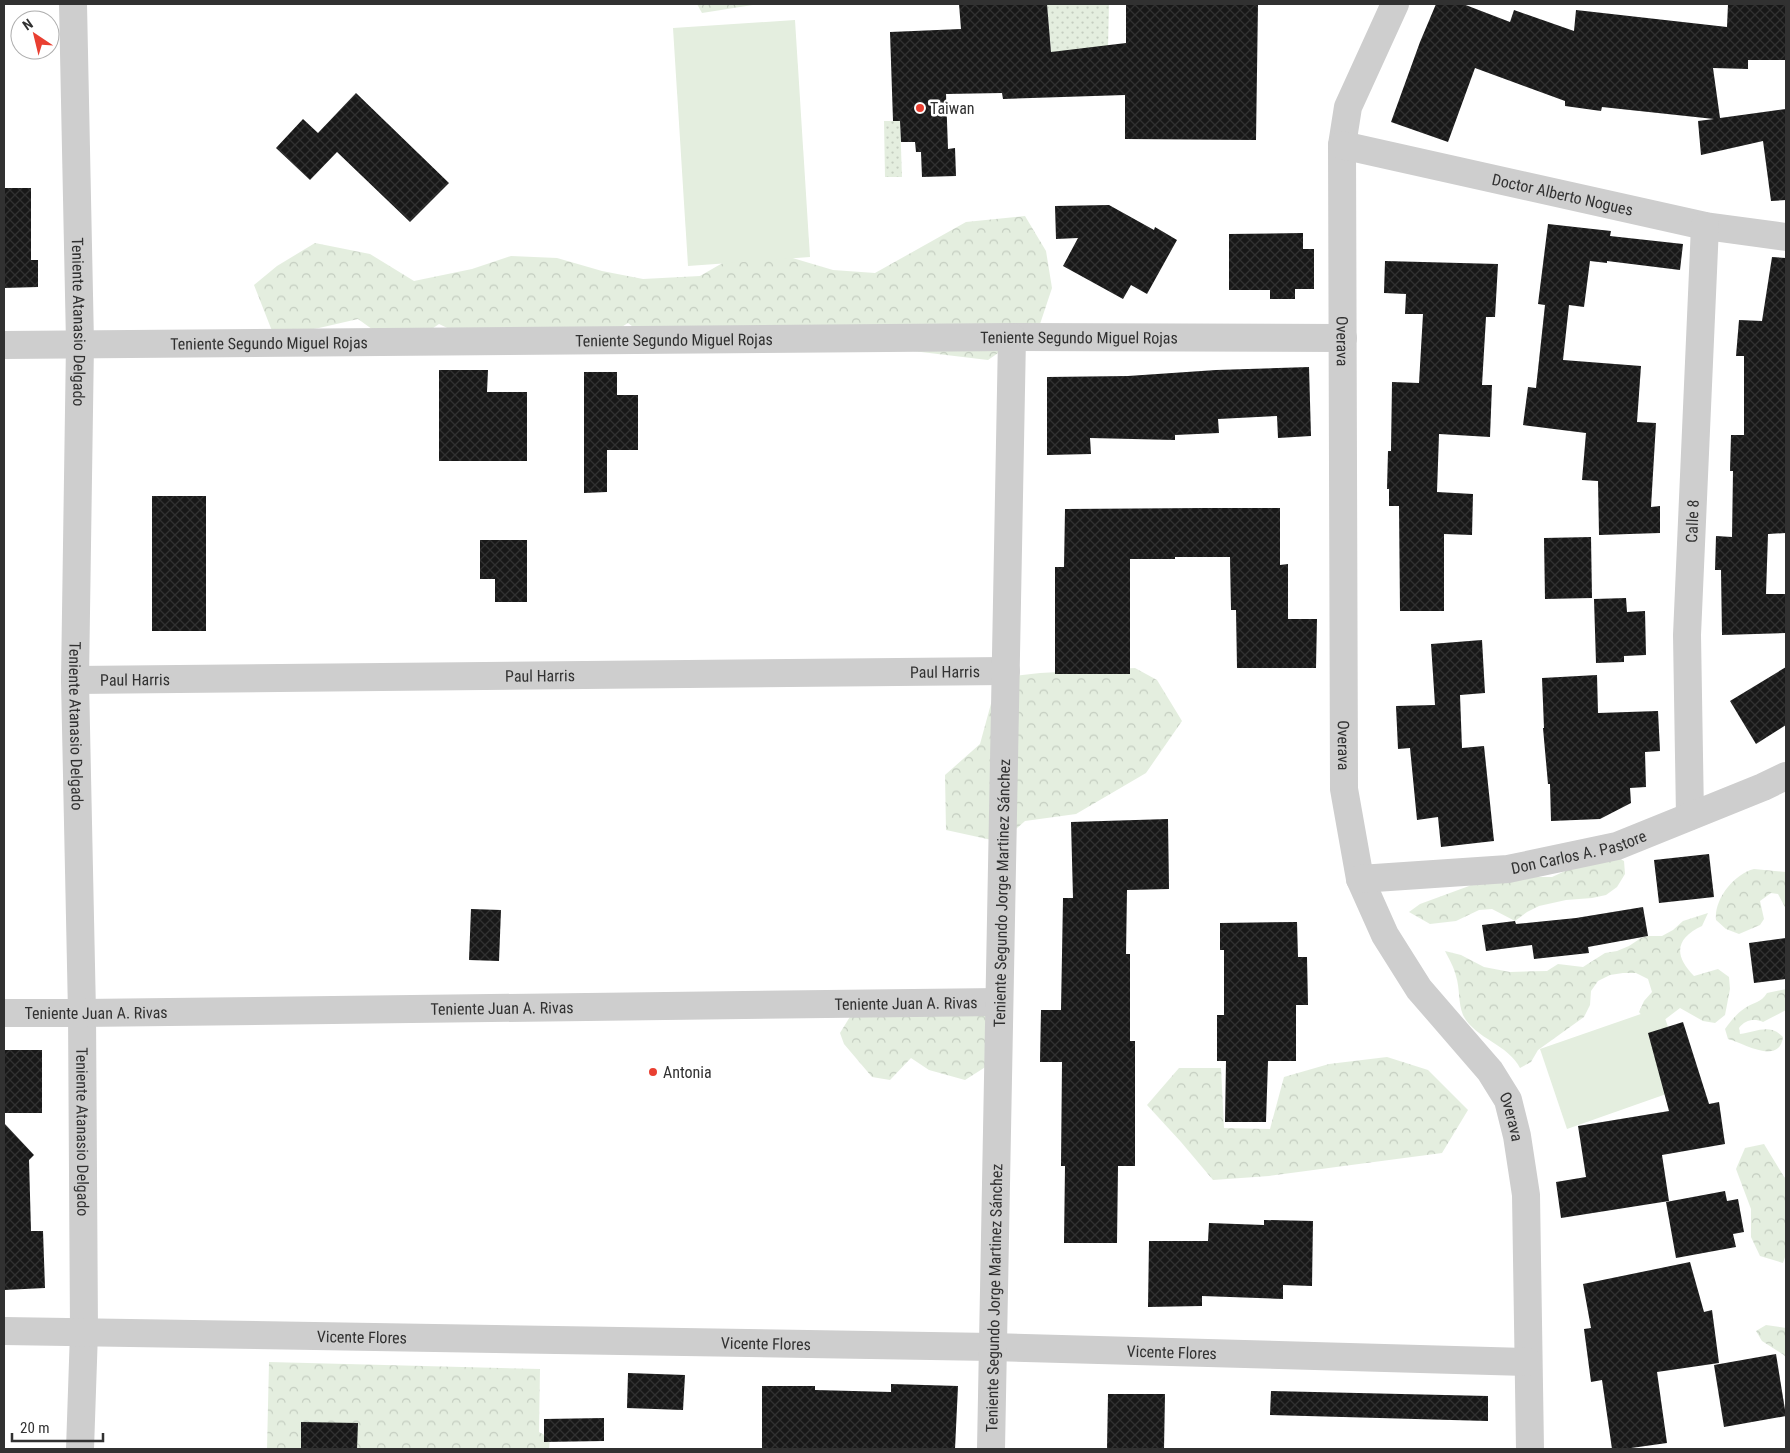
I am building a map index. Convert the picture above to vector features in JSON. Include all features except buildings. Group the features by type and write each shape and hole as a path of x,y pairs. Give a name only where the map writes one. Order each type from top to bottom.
{"street":[{"name":"Teniente Atanasio Delgado","path":"74,4 80,343 75,680 82,1013 84,1332 80,1449"},
{"name":"Overava","path":"1395,4 1348,107 1342,145 1344,789 1360,879 1385,935 1419,989 1490,1071 1508,1100 1517,1136 1526,1195 1530,1449"},
{"name":"Doctor Alberto Nogues","path":"1342,145 1705,226 1786,236"},
{"name":"Calle 8","path":"1690,816 1687,635 1705,226"},
{"name":"Teniente Segundo Miguel Rojas","path":"4,345 1012,337 1343,338"},
{"name":"Teniente Segundo Jorge Martinez Sánchez","path":"990,1449 1012,337"},
{"name":"Paul Harris","path":"75,680 1006,671"},
{"name":"Don Carlos A. Pastore","path":"1360,879 1508,869 1617,846 1786,776"},
{"name":"Teniente Juan A. Rivas","path":"4,1012 82,1013 999,1002"},
{"name":"Vicente Flores","path":"4,1331 992,1347 1528,1362"}],"green space":[{"path":"697,4 759,4 702,13"},
{"path":"1047,4 1109,4 1108,48 1051,52"},
{"path":"795,20 810,257 688,266 673,28"},
{"path":"884,121 900,121 902,177 885,177"},
{"path":"1025,216 1046,251 1052,288 1040,324 988,360 896,349 663,350 628,323 588,348 487,347 439,324 401,350 358,319 274,336 254,285 277,266 315,243 370,254 414,281 472,269 511,256 557,258 602,271 643,279 700,276 752,246 833,270 875,273 966,222"},
{"path":"1135,668 1157,680 1182,721 1146,773 1076,814 1025,821 1001,842 946,830 945,775 980,744 998,678 1040,673"},
{"path":"1600,855 1613,855 1624,861 1625,874 1617,887 1606,895 1566,900 1539,906 1515,921 1492,909 1479,910 1456,921 1430,924 1409,912 1420,904 1469,886 1478,879 1514,867 1540,877 1552,877"},
{"path":"1754,869 1786,872 1786,909 1778,894 1771,893 1760,901 1764,919 1760,925 1739,934 1726,929 1716,920 1716,912 1722,896 1733,882 1739,876"},
{"path":"1708,913 1702,926 1687,936 1680,948 1680,954 1687,968 1694,976 1718,969 1729,977 1730,989 1725,1015 1715,1023 1703,1021 1680,1008 1659,1024 1647,1022 1639,1012 1644,1001 1652,992 1648,979 1636,973 1610,975 1598,981 1591,991 1590,1005 1584,1017 1538,1050 1531,1062 1520,1068 1508,1053 1468,1023 1460,1006 1455,973 1445,951 1461,955 1484,967 1510,972 1547,971 1558,964 1583,967 1605,953 1629,946 1641,938 1662,936 1673,930 1683,921"},
{"path":"1786,989 1786,1010 1763,1022 1750,1020 1739,1028 1740,1034 1768,1029 1773,1030 1783,1037 1780,1046 1775,1050 1760,1050 1728,1039 1725,1029 1739,1012 1760,1001 1767,993"},
{"path":"859,1002 991,1006 987,1066 965,1080 929,1070 911,1058 890,1080 872,1077 844,1044 840,1033"},
{"path":"1661,1007 1689,1086 1567,1129 1540,1049"},
{"path":"1387,1057 1428,1070 1468,1110 1442,1153 1269,1176 1213,1180 1147,1105 1179,1068 1221,1068 1224,1128 1270,1129 1284,1077 1329,1064"},
{"path":"1764,1144 1786,1180 1786,1254 1783,1263 1760,1256 1751,1237 1751,1209 1736,1169 1745,1148"},
{"path":"1766,1325 1786,1328 1786,1358 1762,1341 1756,1331"},
{"path":"269,1362 540,1369 539,1432 550,1438 549,1449 267,1449"}],"place":[{"name":"Taiwan","path":"920,108"},
{"name":"Antonia","path":"653,1072"}]}
